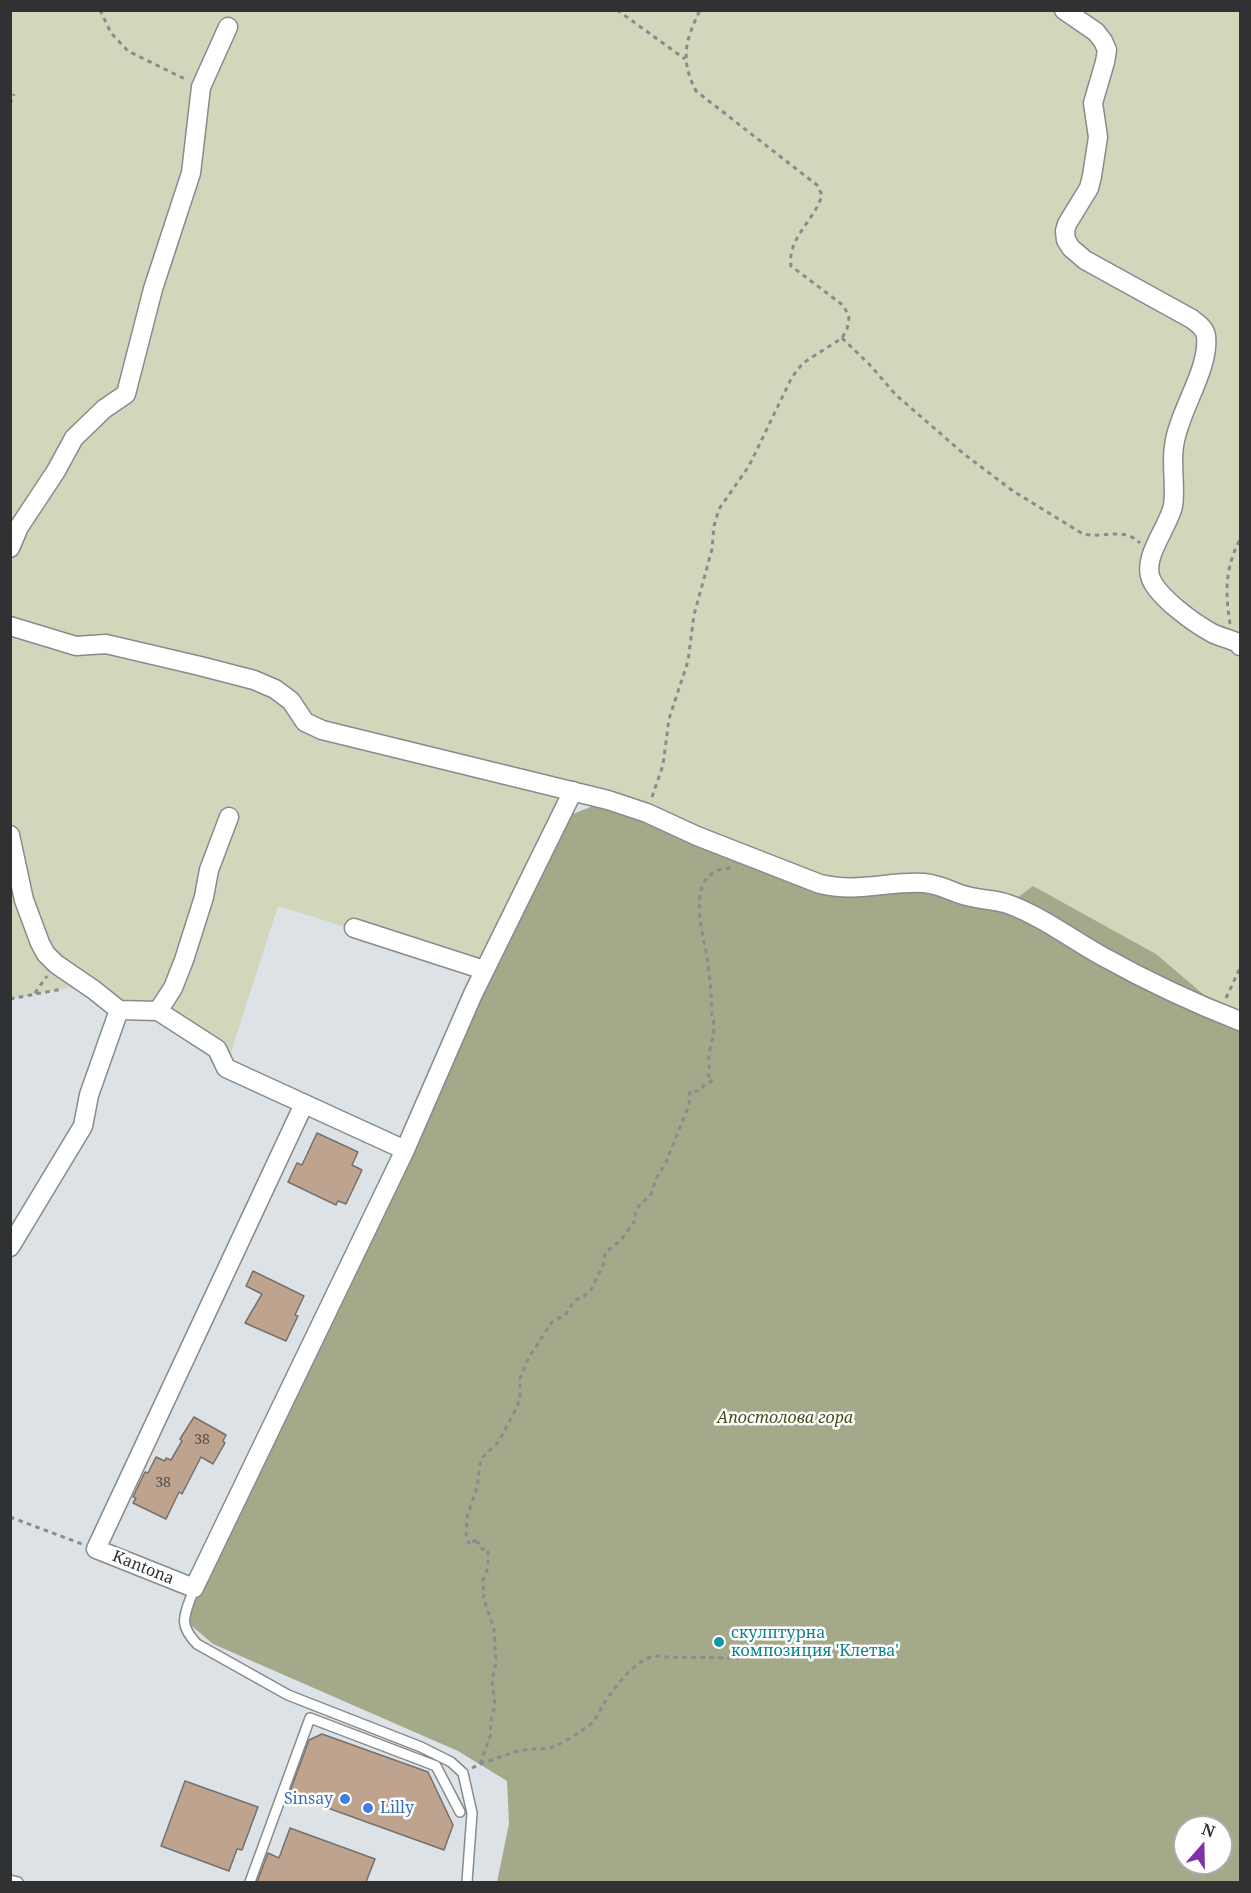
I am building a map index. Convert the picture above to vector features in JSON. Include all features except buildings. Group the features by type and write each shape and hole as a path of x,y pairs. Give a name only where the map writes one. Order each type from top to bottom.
{"street":[{"path":"1064,10 1096,32 1107,50 1106,62 1093,103 1098,137 1092,176 1089,188 1067,225 1066,240 1071,248 1085,260 1192,319 1203,328 1206,336 1199,373 1180,422 1174,445 1173,504 1168,522 1151,555 1150,578 1160,592 1195,622 1213,634 1237,644"},
{"path":"10,548 19,527 56,471 74,438 104,409 126,394 153,289 191,173 201,87 228,27"},
{"path":"10,626 76,646 106,644 254,680 275,689 291,701 305,722 322,730 573,791 646,813 697,836 820,884 838,888 925,883 940,885 962,895 1009,904 1102,956 1207,1009 1240,1022"},
{"name":"Kantona","path":"304,1104 96,1549 194,1588 405,1150 484,970 573,791"},
{"path":"158,1011 173,988 184,960 204,897 209,870 229,817"},
{"path":"10,835 24,900 40,943 46,954 56,964 119,1010 158,1011 217,1049 226,1068 405,1150"},
{"path":"354,928 484,970"},
{"path":"10,1247 83,1126 88,1095 119,1010"}],"lane":[{"path":"194,1588 183,1621 188,1635 197,1644 288,1695 421,1747 451,1762 463,1773 472,1813 467,1882"},
{"path":"250,1882 310,1718 436,1766 460,1812"},
{"path":"10,1880 18,1882"}],"path":[{"path":"100,10 111,33 128,51 201,87"},
{"path":"617,10 685,59"},
{"path":"646,813 663,765 669,719 688,661 694,615 712,549 714,526 719,509 749,465 792,377 803,363 842,338 849,318 844,306 790,266 791,247 819,207 822,195 817,185 696,91 688,76 685,59 692,26 700,10"},
{"path":"10,104 14,94"},
{"path":"842,338 896,395 964,454 1013,491 1083,534 1095,537 1120,533 1132,535 1151,555"},
{"path":"1237,644 1227,603 1227,575 1231,558 1240,539"},
{"path":"480,1764 491,1734 495,1706 492,1680 496,1663 494,1629 483,1597 485,1594 482,1582 488,1568 488,1550 482,1548 477,1538 470,1545 466,1538 467,1517 477,1487 480,1464 483,1457 500,1441 517,1407 520,1398 520,1377 535,1346 552,1322 565,1314 575,1300 591,1290 604,1263 605,1253 621,1240 636,1220 635,1213 638,1208 651,1194 688,1105 690,1091 699,1091 713,1080 708,1076 711,1070 709,1054 713,1043 715,1023 699,924 700,897 706,880 717,870 759,860"},
{"path":"34,994 56,964"},
{"path":"1207,1009 1223,1004 1240,968"},
{"path":"10,999 67,988"},
{"path":"10,1517 96,1549"},
{"path":"463,1773 480,1764 512,1753 554,1747 562,1743 593,1722 626,1673 645,1658 658,1656 663,1658 739,1658"}],"green space":[{"path":"11,11 1240,11 1240,1018 1009,905 854,889 573,791 484,970 278,906 226,1068 158,1011 119,1010 94,990 67,988 11,999"},
{"name":"Апостолова гора","path":"608,800 820,884 903,883 1009,904 1033,886 1156,954 1217,1006 1240,1018 1240,1882 497,1882 509,1824 507,1781 458,1751 213,1644 187,1622 193,1595 568,816"}],"place":[{"name":"скулптурна композиция 'Клетва'","path":"719,1642"},
{"name":"Sinsay","path":"345,1799"},
{"name":"Lilly","path":"368,1808"}]}
